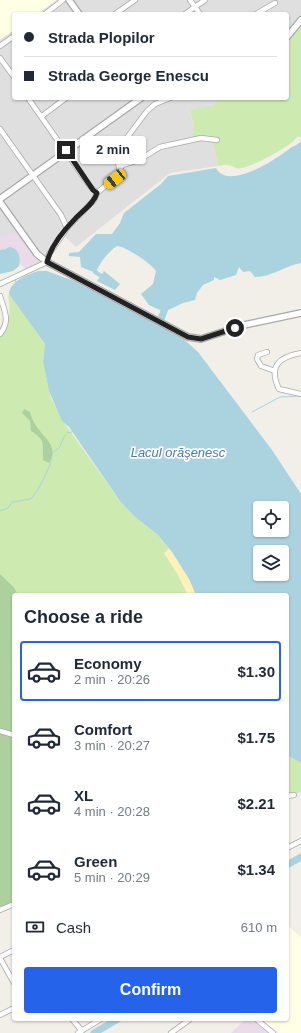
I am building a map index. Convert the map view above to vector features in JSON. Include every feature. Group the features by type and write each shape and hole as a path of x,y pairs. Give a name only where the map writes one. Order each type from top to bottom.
{"street":[{"path":"48,12 63,0"},
{"path":"69,0 78,12"},
{"path":"118,12 135,0"},
{"path":"190,0 199,12"},
{"path":"188,12 205,0"},
{"path":"259,12 275,3"},
{"path":"289,35 301,20"},
{"path":"0,46 12,37"},
{"path":"0,58 12,74"},
{"path":"30,100 93,190 97,193"},
{"path":"42,116 63,100"},
{"path":"0,199 66,150 138,100"},
{"path":"47,262 49,254 67,228 94,200 97,193 115,179 119,168 117,151 129,133 150,108 166,100"},
{"path":"0,129 62,215 67,228"},
{"path":"119,168 123,164 139,160 160,147 201,138 217,140"},
{"path":"0,202 37,254 47,262 193,339 201,339 244,325 301,313"},
{"path":"0,288 1,283 47,262"},
{"path":"0,296 7,319 5,327 0,334"},
{"path":"267,352 258,355 257,358 261,366 275,371"},
{"path":"301,353 289,355 282,359 276,364 275,371 279,389 301,394"},
{"path":"0,731 12,734"},
{"path":"289,796 294,795"},
{"path":"289,847 301,841"},
{"path":"0,910 12,905"},
{"path":"12,951 0,957 12,979"},
{"path":"0,1015 12,1009"},
{"path":"73,1021 80,1032 99,1021"},
{"path":"171,1033 188,1021"},
{"path":"258,1021 273,1033"}],"shaded area":[{"path":"0,0 301,0 301,20 289,35 289,12 12,12 12,100 217,100 213,105 190,111 194,128 212,139 218,166 170,173 76,247 63,235 47,262 26,270 10,251 0,247"},
{"path":"0,0 57,0 40,12 12,12 12,31 0,40"},
{"path":"17,232 38,259 34,264 25,268 18,261 0,252 0,238"},
{"path":"289,927 301,937 301,1033 279,1033 263,1021 289,1021"},
{"path":"244,1021 253,1021 268,1033 231,1033"}],"green space":[{"path":"301,20 301,137 297,137 294,141 263,160 247,166 236,168 226,165 218,166 212,139 192,140 194,128 190,110 213,105 217,100 289,100 289,35"},
{"path":"8,295 10,295 45,344 43,362 51,398 65,424 120,501 134,516 158,535 169,549 164,553 177,573 187,593 17,593 14,587 0,574 0,336 8,322"},
{"path":"24,409 30,412 38,429 51,446 52,457 49,463 43,460 42,440 31,431 30,421 22,413"},
{"path":"0,574 14,587 17,593 12,593 12,903 0,908"},
{"path":"289,753 301,762 301,792 289,795"}],"sand":[{"path":"169,549 190,578 195,593 187,593 177,573 164,553"}],"water":[{"path":"301,141 301,263 261,277 255,277 250,271 243,272 239,267 236,275 220,280 214,277 214,280 203,285 197,293 195,300 183,303 164,312 149,305 141,294 153,284 156,271 132,252 117,246 104,258 96,273 81,267 80,257 69,256 69,253 79,252 96,234 112,234 120,223 124,213 161,184 168,176 216,168 222,174 231,176 241,175 263,166"},
{"path":"9,247 17,251 20,259 19,266 13,271 0,274 0,250"},
{"name":"Lacul orăşenesc","path":"38,271 47,271 74,281 179,335 198,352 272,450 301,494 301,763 289,756 289,593 195,593 189,579 172,552 158,535 134,516 120,501 69,427 62,421 49,391 43,362 45,344 9,294 12,285 20,279"},
{"path":"104,271 120,284 115,290 97,281"}],"waterway":[{"path":"95,272 100,275"},
{"path":"158,327 167,303"},
{"path":"252,412 280,397 301,396"},
{"path":"67,433 72,432"},
{"path":"0,511 8,508 12,502 31,499 39,488 50,465 53,452 59,448 65,435"},
{"path":"289,864 301,857"},
{"path":"94,1033 115,1021"}],"route":[{"path":"66,150 93,190 97,193 94,200 75,218 54,245 47,262 193,339 201,339 235,328"}]}
